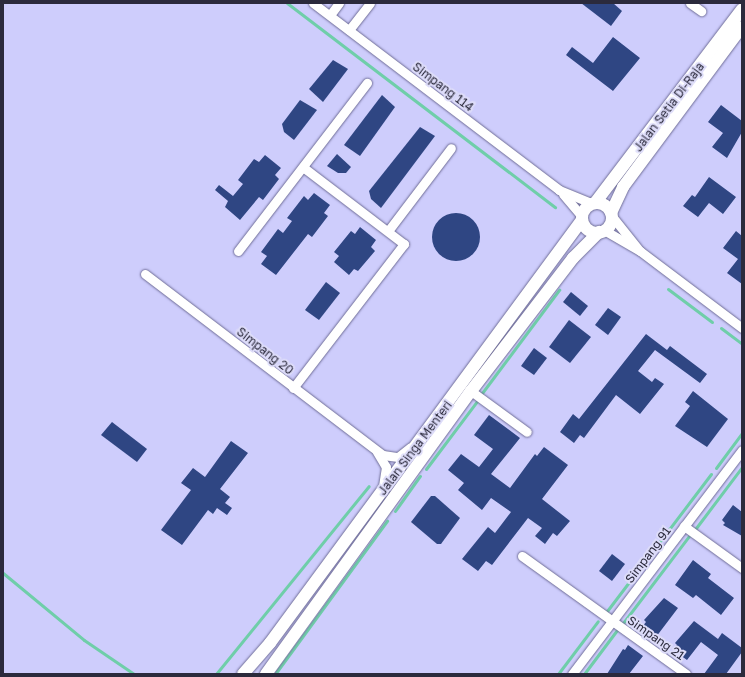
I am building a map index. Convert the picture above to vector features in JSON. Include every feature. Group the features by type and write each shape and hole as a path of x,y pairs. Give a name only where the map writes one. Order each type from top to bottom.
{"main road":[{"name":"Jalan Setia Di-Raja","path":"593,203 742,9"},
{"name":"Jalan Setia Di-Raja","path":"611,214 623,187 742,27"},
{"path":"593,203 603,204 611,214 610,224 601,231 588,229 582,218 585,209 593,203"},
{"name":"Jalan Singa Menteri","path":"243,674 270,643 428,431 582,218"},
{"name":"Jalan Singa Menteri","path":"266,674 471,391 573,258 601,231"}],"street":[{"name":"Simpang 114","path":"313,3 559,190 582,218"},
{"path":"330,15 339,3"},
{"path":"349,30 370,3"},
{"path":"690,3 701,11"},
{"path":"238,252 367,83"},
{"path":"388,231 451,148"},
{"path":"293,388 404,244 303,167"},
{"name":"Simpang 114","path":"559,190 593,203"},
{"path":"611,214 640,251"},
{"path":"601,231 640,251 742,328"},
{"name":"Simpang 20","path":"145,274 372,447"},
{"path":"471,391 527,432"},
{"path":"372,447 388,457 398,457 428,431"},
{"path":"372,447 386,467 386,480 378,498"},
{"name":"Simpang 91","path":"572,674 742,450"},
{"path":"684,526 742,568"},
{"name":"Simpang 21","path":"522,556 686,674"}],"building":[{"path":"581,3 613,3 622,11 611,26"},
{"path":"613,37 640,58 613,91 566,55 572,47 593,63"},
{"path":"333,60 348,69 323,102 309,89"},
{"path":"382,95 395,107 360,156 344,145"},
{"path":"300,100 317,110 294,140 284,132 282,124"},
{"path":"721,105 742,121 742,132 727,158 712,147 723,133 708,122"},
{"path":"420,127 435,136 381,208 371,199 369,191"},
{"path":"337,154 351,167 346,173 338,173 327,166"},
{"path":"265,155 281,168 275,175 279,179 263,200 259,197 240,220 225,207 228,201 215,190 219,185 233,196 243,184 238,180 254,159 259,162"},
{"path":"709,177 736,197 723,214 709,203 698,217 683,206 692,195 695,197"},
{"path":"314,193 330,205 324,213 328,216 312,237 308,234 276,275 261,264 267,256 261,252 278,229 283,233 292,221 287,218 304,196 308,200"},
{"path":"456,213 465,215 473,220 478,228 480,237 478,246 473,254 465,259 456,261 447,259 439,254 434,246 432,237 434,228 439,220 447,215"},
{"path":"360,227 376,240 371,247 375,251 358,271 354,269 349,275 334,262 339,256 334,252 351,231 355,234"},
{"path":"736,231 742,236 742,284 727,273 738,259 723,248"},
{"path":"326,282 340,293 319,320 305,310"},
{"path":"571,292 588,306 580,316 563,302"},
{"path":"608,308 621,317 608,335 595,325"},
{"path":"569,320 591,337 570,363 549,347"},
{"path":"646,334 667,350 670,346 707,374 700,383 655,350 638,371 652,382 655,378 664,384 640,414 616,395 584,438 580,435 574,443 560,432 573,414 579,419"},
{"path":"534,348 547,358 534,375 521,366"},
{"path":"693,391 728,419 707,447 675,426 690,406 685,402"},
{"path":"489,415 520,438 491,474 510,488 535,454 537,456 544,447 568,465 542,499 570,521 557,536 553,533 545,544 535,536 542,528 528,518 492,565 486,561 478,571 462,559 488,527 495,533 511,512 491,498 482,510 458,490 464,483 448,470 461,454 479,467 493,449 474,435"},
{"path":"112,422 147,449 137,462 101,435"},
{"path":"231,441 248,453 220,489 230,497 225,503 232,508 227,515 217,508 213,514 208,510 182,545 161,530 191,490 181,483 193,468 205,477"},
{"path":"431,496 435,496 460,518 441,544 437,544 411,522"},
{"path":"733,505 742,512 742,536 723,525 725,523 722,520"},
{"path":"612,554 625,564 612,581 599,571"},
{"path":"693,560 711,574 708,578 734,598 721,615 696,595 693,598 675,585"},
{"path":"664,598 678,608 656,637 642,627 646,622 644,620"},
{"path":"694,621 718,639 722,633 742,648 742,652 726,674 704,674 718,655 701,642 687,660 673,650 677,645 675,643"},
{"path":"628,645 643,656 629,674 607,674 623,649 625,650"}],"waterway":[{"path":"287,3 555,207"},
{"path":"668,289 712,322"},
{"path":"482,393 559,290"},
{"path":"721,328 742,344"},
{"path":"426,469 477,401"},
{"path":"716,468 742,433"},
{"path":"696,528 742,467"},
{"path":"607,611 711,474"},
{"path":"395,511 420,476"},
{"path":"216,674 369,486"},
{"path":"275,674 387,521"},
{"path":"623,623 689,536"},
{"path":"3,573 84,640 134,674"},
{"path":"558,674 598,621"},
{"path":"584,674 617,630"}]}
